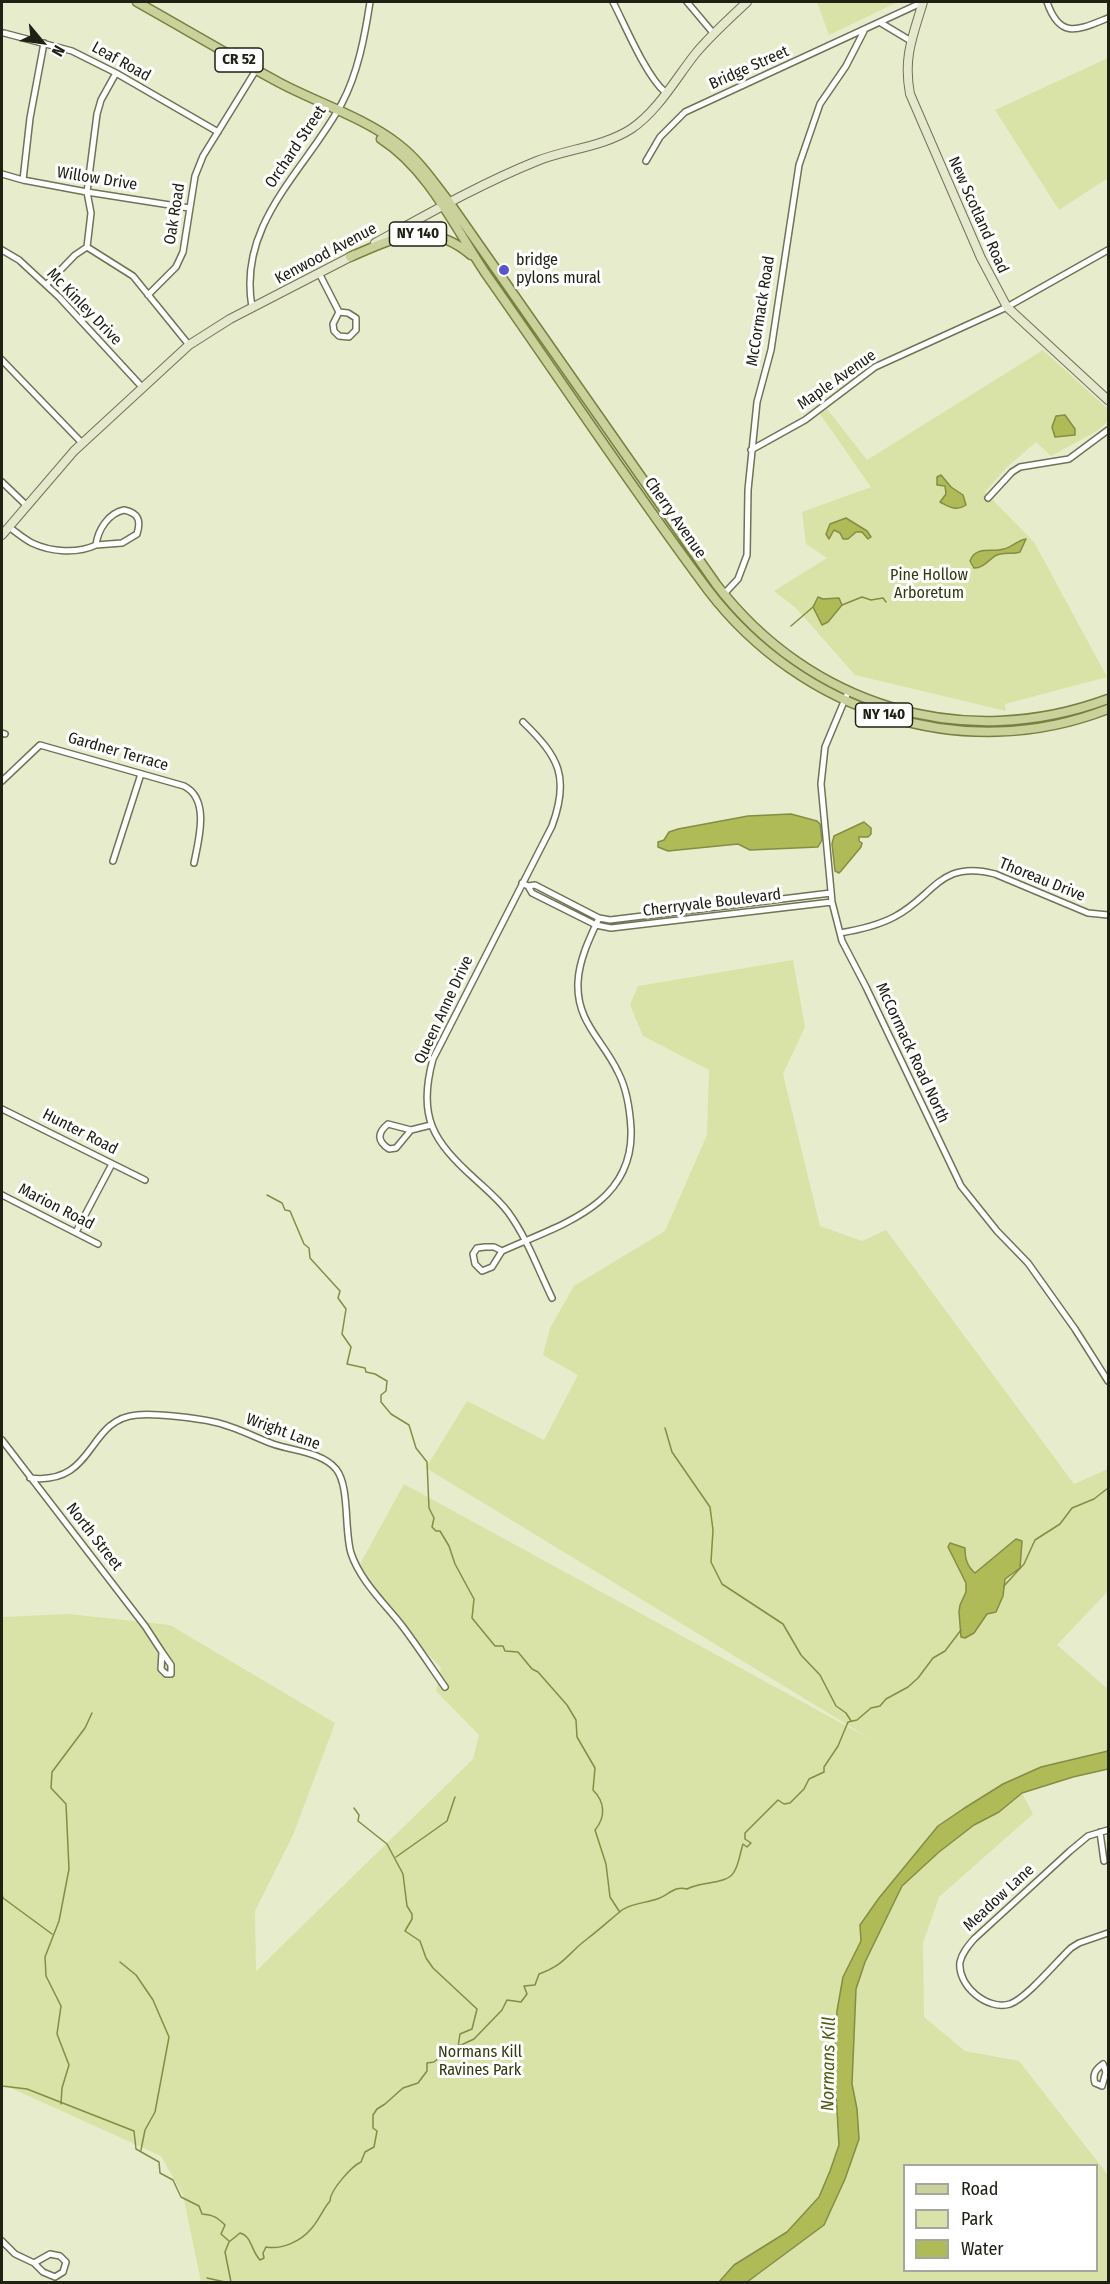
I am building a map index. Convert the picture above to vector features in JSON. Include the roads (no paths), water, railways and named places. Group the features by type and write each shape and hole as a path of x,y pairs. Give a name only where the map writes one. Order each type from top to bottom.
{"main road":[{"name":"Cherry Avenue","path":"137,2 256,70 340,112 401,154 445,204 508,287 720,597 737,626 769,654 810,682 904,721 933,727 975,731 1032,728 1074,720 1108,709"},
{"name":"Kenwood Avenue","path":"2,535 82,443 189,345 252,307 350,257 467,192 539,160 620,135 647,116 714,34 747,2"},
{"name":"New Scotland Road","path":"923,2 911,41 906,68 910,94 981,258 1007,307 1108,400"},
{"name":"Cherry Avenue","path":"445,204 480,265 720,597"},
{"name":"NY 140","path":"350,257 393,239 421,234 450,240 480,265"},
{"name":"Cherry Avenue","path":"846,696 907,712 976,721 1030,719 1108,699"}],"street":[{"name":"Orchard Street","path":"252,307 249,288 250,266 268,214 288,182 340,112 360,52 370,2"},
{"path":"613,2 639,53 659,87 665,92"},
{"path":"687,2 714,34"},
{"name":"Bridge Street","path":"646,161 660,137 685,112 923,2"},
{"path":"1047,2 1056,21 1070,29 1089,26 1108,18"},
{"path":"881,23 911,41"},
{"name":"McCormack Road","path":"720,597 738,579 747,555 751,450 757,402 771,350 799,165 820,104 846,66 864,31"},
{"name":"Leaf Road","path":"4,33 72,51 116,73 218,132"},
{"path":"23,180 30,118 44,43"},
{"name":"Oak Road","path":"148,295 176,267 183,252 195,176 203,156 256,70"},
{"path":"46,285 75,255 87,247 91,213 87,192 97,114 101,100 116,73"},
{"name":"Willow Drive","path":"2,174 87,192 189,208"},
{"path":"87,247 125,270 189,345"},
{"name":"Mc Kinley Drive","path":"2,250 19,260 46,285 142,387"},
{"name":"Maple Avenue","path":"751,450 805,420 875,367 1007,307 1108,250"},
{"path":"319,273 339,312"},
{"path":"339,312 348,313 356,318 356,330 349,337 339,336 334,331 333,324 339,312"},
{"path":"2,360 82,443"},
{"path":"988,498 1012,472 1020,467 1069,459 1108,430"},
{"path":"2,482 27,506"},
{"path":"9,526 31,543 76,551 96,545 131,540 137,534 140,521 138,516 132,512 117,512 99,532 96,545"},
{"name":"McCormack Road North","path":"846,696 828,741 822,763 821,784 832,902 840,933 944,1153 962,1186 997,1231 1028,1263 1075,1329 1108,1381"},
{"name":"Queen Anne Drive","path":"523,722 551,753 560,773 561,792 558,810 525,884 433,1059 426,1084 431,1125 439,1142 501,1204 525,1240 552,1298"},
{"name":"Gardner Terrace","path":"2,781 30,753 40,745 45,745 184,786 197,796 199,829 194,863"},
{"path":"113,861 141,774"},
{"name":"Thoreau Drive","path":"840,933 864,929 893,918 909,908 933,885 944,878 968,870 981,870 994,874 1088,913 1108,915"},
{"path":"502,1251 494,1247 477,1248 473,1254 473,1260 482,1271 488,1269 502,1251 572,1220 601,1202 614,1188 628,1159 632,1140 631,1115 618,1072 592,1033 581,1009 578,982 584,956 599,918 535,885 525,884"},
{"path":"525,884 532,893 596,925"},
{"name":"Cherryvale Boulevard","path":"599,918 618,920 831,894"},
{"path":"763,902 764,910"},
{"name":"Cherryvale Boulevard","path":"596,925 611,928 832,902"},
{"path":"693,911 694,919"},
{"name":"Hunter Road","path":"2,1109 145,1180"},
{"path":"411,1130 396,1148 389,1149 380,1140 379,1136 388,1124 411,1130 431,1125"},
{"path":"76,1232 112,1164"},
{"name":"Marion Road","path":"2,1195 98,1244"},
{"name":"Wright Lane","path":"30,1478 51,1479 69,1473 112,1426 123,1418 137,1415 216,1422 276,1445 314,1456 336,1468 340,1476 345,1496 346,1529 354,1560 445,1687"},
{"name":"North Street","path":"2,1440 145,1626 162,1652"},
{"name":"Meadow Lane","path":"1108,1830 1088,1836 974,1939 966,1947 962,1956 961,1971 968,1985 980,1998 997,2006 1010,2004 1025,1993 1078,1942 1108,1933"},
{"path":"1100,1832 1104,1861"},
{"path":"2,2241 15,2254 34,2263 43,2272 56,2277 63,2272 66,2262 60,2256 50,2254 34,2263"}],"water":[{"path":"1065,415 1075,429 1075,435 1055,437 1052,427 1056,416"},
{"path":"941,475 951,487 963,495 966,505 955,508 940,502 946,494 945,486 937,485 937,477"},
{"path":"846,518 867,531 871,537 868,539 862,532 856,532 848,539 843,539 840,533 834,530 829,539 826,534 830,524"},
{"path":"1026,539 1020,552 995,556 977,568 974,568 970,561 980,551 1004,549"},
{"path":"818,597 839,598 842,605 828,622 822,625 813,607"},
{"path":"791,814 817,821 820,824 822,840 818,847 750,850 738,844 668,851 658,847 658,842 664,840 669,832 678,829 748,816"},
{"path":"864,822 871,828 871,834 868,837 859,837 861,847 839,873 835,871 832,844 834,836"},
{"path":"1016,1539 1022,1541 1020,1568 1005,1579 1003,1596 996,1612 987,1614 974,1633 965,1638 961,1637 959,1612 966,1592 966,1583 948,1547 950,1543 965,1548 967,1562 975,1573"},
{"path":"1108,1751 1108,1769 1022,1793 999,1812 974,1825 939,1852 902,1886 865,1962 856,1989 852,2084 857,2109 859,2139 845,2179 824,2225 747,2282 719,2282 734,2265 787,2232 819,2197 830,2171 839,2145 833,2079 837,2011 843,1977 861,1941 860,1925 879,1898 938,1826 963,1809 1003,1784 1041,1767"}],"waterway":[{"path":"842,605 862,597 871,600 883,598 886,602"},
{"path":"791,626 813,607"},
{"path":"267,1195 282,1203 285,1210 290,1211 304,1244 309,1248 310,1258 340,1291 338,1298 346,1309 342,1334 351,1347 347,1364 365,1368 366,1372 387,1381 386,1391 381,1395 381,1402 391,1414 409,1425 416,1448 427,1462 429,1508 434,1518 432,1527 440,1531 449,1546 455,1564 474,1599 472,1618 495,1646 503,1646 505,1651 518,1652 567,1705 576,1720 577,1737 595,1768 593,1790 600,1799 603,1810 601,1820 595,1830 606,1864 610,1897 619,1911"},
{"path":"665,1428 672,1452 710,1507 713,1530 711,1562 722,1584 783,1624 801,1655 820,1675 836,1706 846,1713 851,1721"},
{"path":"1004,1586 1024,1564 1035,1540 1060,1524 1072,1508 1094,1499 1108,1488"},
{"path":"231,2282 225,2252 229,2242 240,2233 244,2235 260,2260 264,2258 263,2253 266,2247 285,2246 297,2241 307,2233 330,2201 337,2185 361,2162 365,2152 374,2147 377,2131 373,2128 373,2115 377,2109 403,2088 418,2083 427,2071 427,2063 434,2062 446,2052 474,2039 502,2010 507,2000 521,2002 527,1994 524,1986 535,1985 539,1974 561,1962 622,1910 661,1898 678,1888 687,1889 731,1876 737,1866 743,1844 747,1847 751,1843 745,1839 745,1833 778,1800 784,1804 790,1803 804,1789 809,1779 824,1772 824,1767 838,1746 848,1722 857,1720 871,1708 880,1706 886,1699 908,1687 933,1658 945,1651 961,1630"},
{"path":"61,2104 62,2088 69,2065 57,2034 61,2006 46,1976 45,1957 59,1921 69,1869 66,1804 51,1788 52,1772 85,1728 92,1713"},
{"path":"396,1857 447,1821 455,1797"},
{"path":"354,1808 359,1815 358,1821 387,1844 403,1874 407,1906 412,1914 412,1919 405,1931 420,1941 426,1958 433,1968 477,2009 472,2029 460,2034 458,2047"},
{"path":"2,1894 3,1898 52,1934"},
{"path":"120,1962 136,1975 153,2000 169,2037 155,2112 145,2130 141,2150"},
{"path":"2,2086 27,2089 134,2131 136,2149 159,2162 160,2173 173,2180 181,2197 199,2206 202,2214 220,2220 225,2225 221,2234 229,2241"},
{"path":"207,2278 225,2282"}],"place":[{"name":"bridge pylons mural","path":"504,270"}],"park label":[{"name":"Pine Hollow Arboretum","path":"929,585"},
{"name":"Normans Kill Ravines Park","path":"480,2062"}],"water label":[{"name":"Normans Kill","path":"829,2064"}]}
